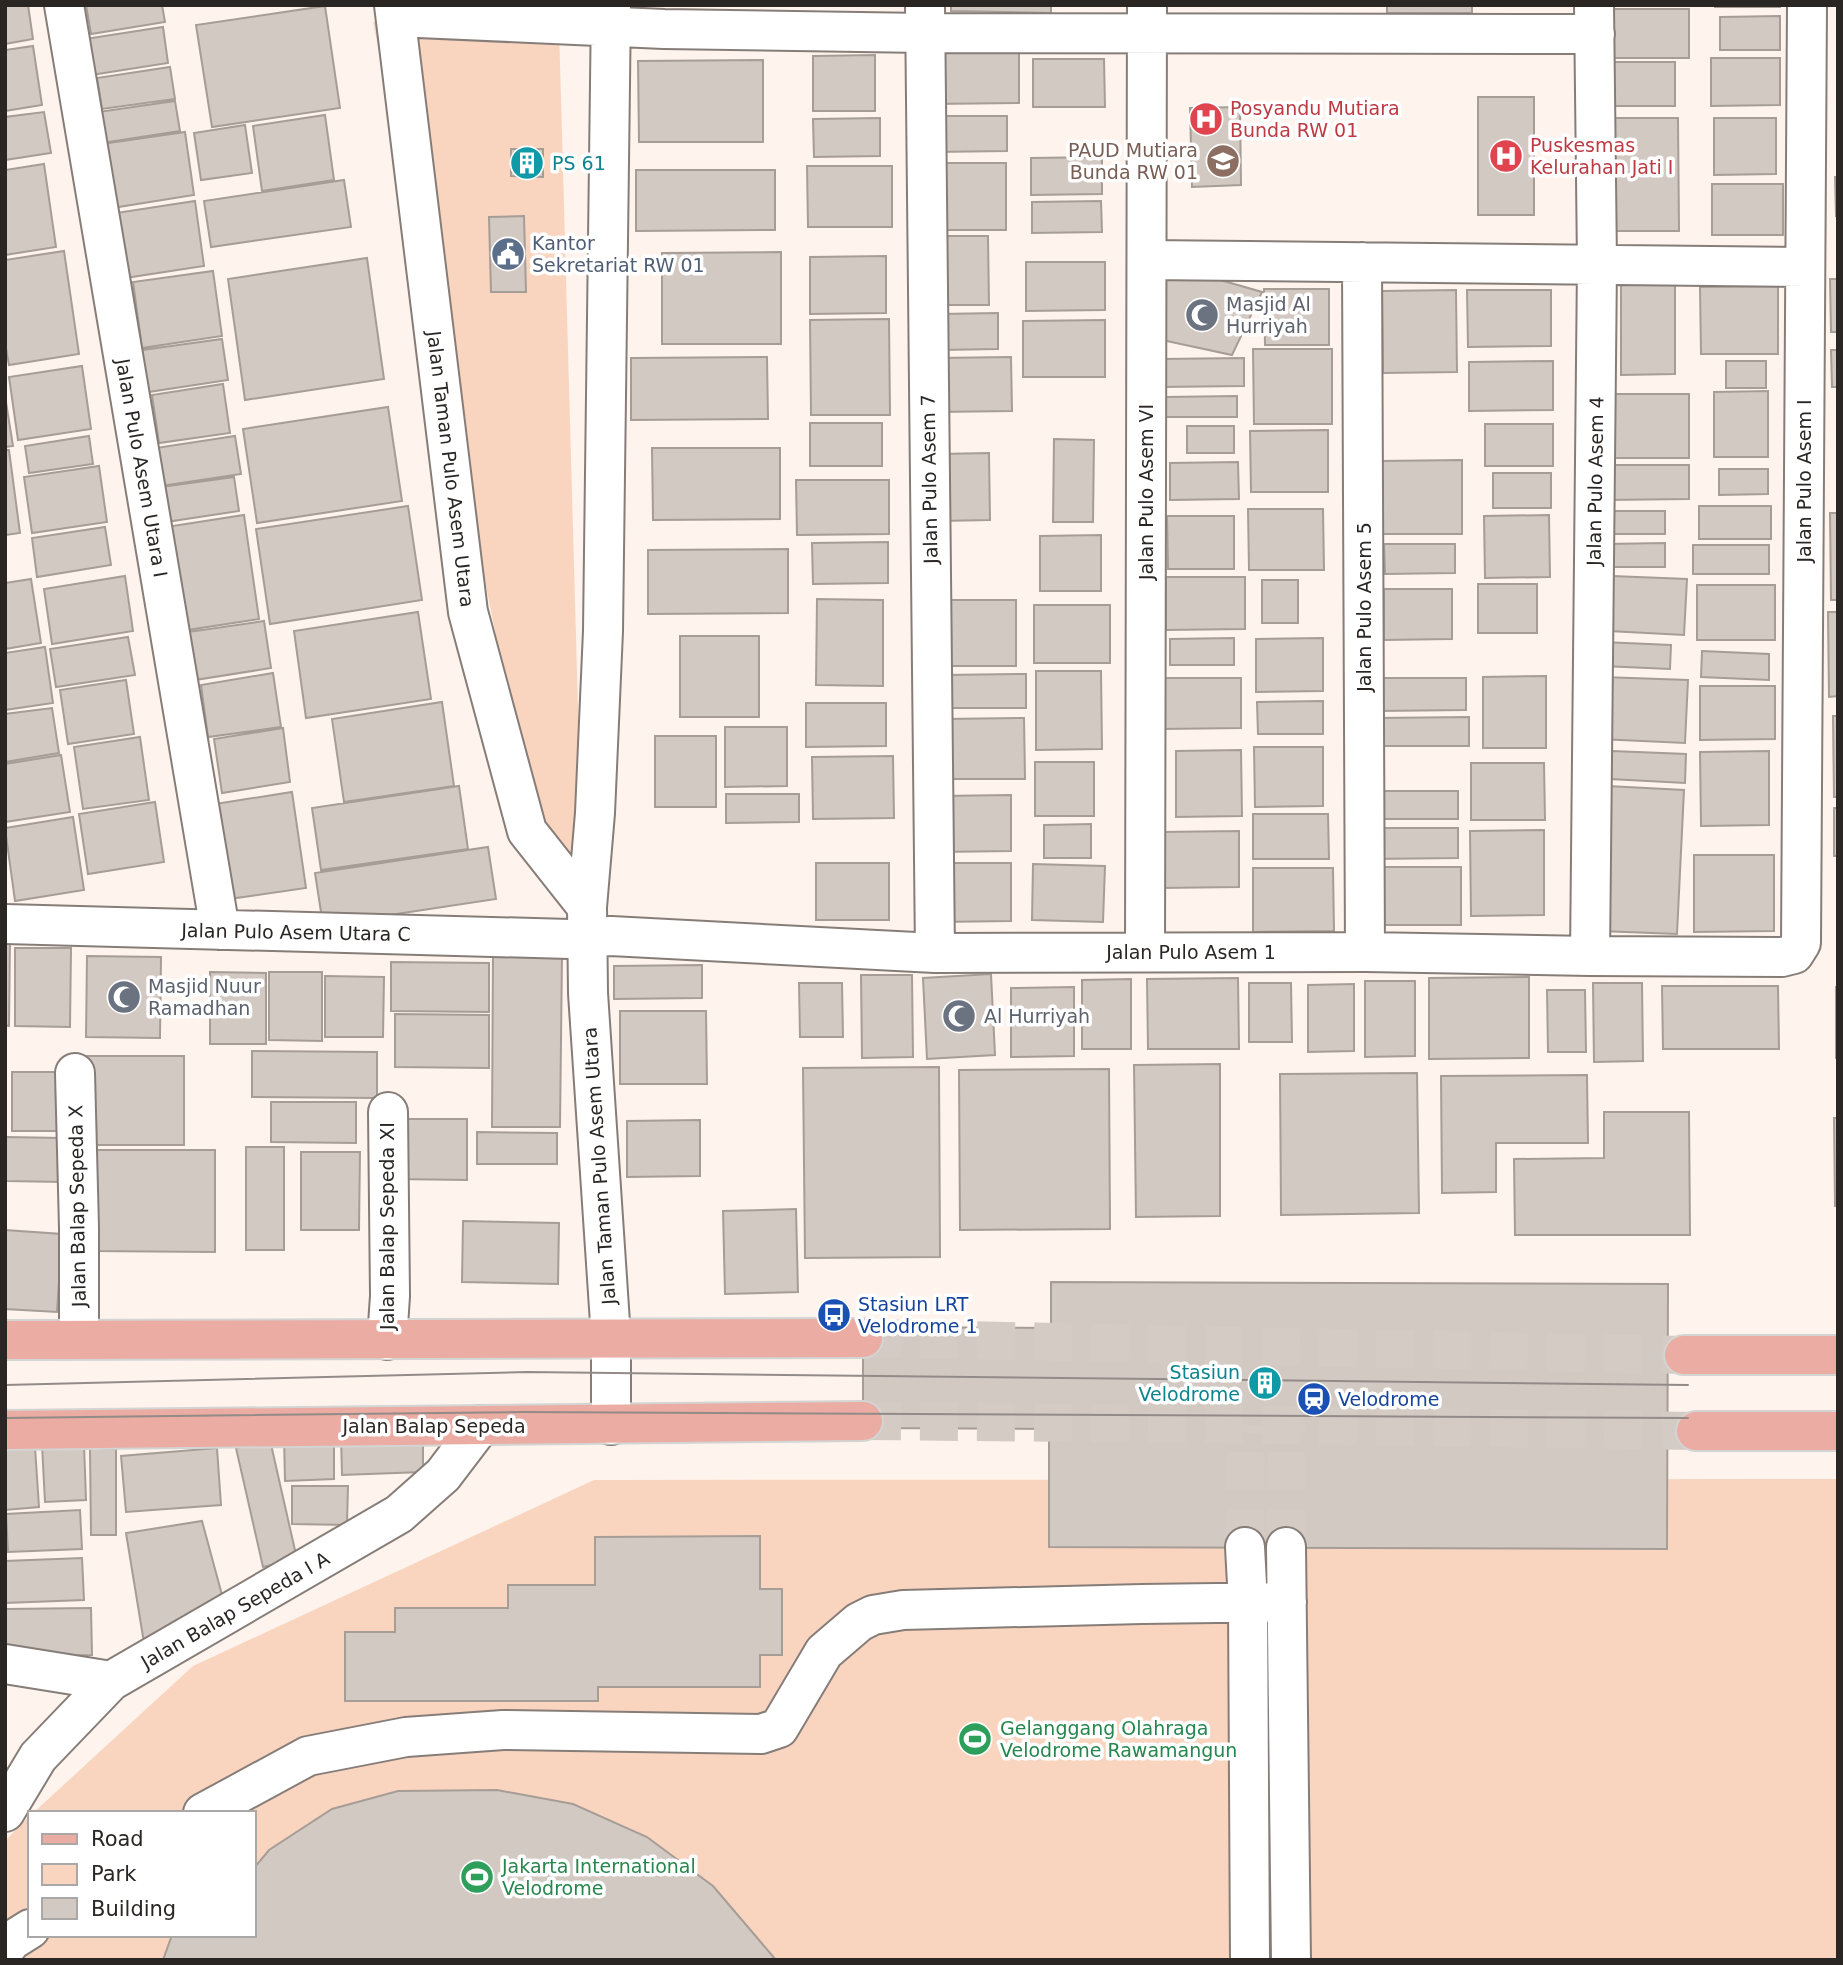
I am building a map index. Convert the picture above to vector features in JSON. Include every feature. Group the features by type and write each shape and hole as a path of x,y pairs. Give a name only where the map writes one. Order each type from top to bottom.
{"main road":[{"path":"5,1340 863,1338"},
{"path":"1684,1355 1838,1355"},
{"name":"Jalan Balap Sepeda","path":"5,1430 863,1421"},
{"path":"1696,1431 1838,1432"}],"street":[{"name":"Jalan Pulo Asem Utara I","path":"64,5 220,930"},
{"name":"Jalan Pulo Asem I","path":"1794,954 1801,943 1807,5"},
{"path":"395,11 611,16 664,29 924,19 1595,19"},
{"name":"Jalan Taman Pulo Asem Utara","path":"395,11 468,612 527,831 587,922"},
{"name":"Jalan Taman Pulo Asem Utara","path":"611,16 603,631 587,922 588,993 611,1338 611,1425"},
{"name":"Jalan Pulo Asem 7","path":"924,19 935,953"},
{"name":"Jalan Pulo Asem VI","path":"1145,952 1147,19"},
{"name":"Jalan Pulo Asem 4","path":"1590,956 1597,264 1595,19"},
{"path":"1147,260 1805,267"},
{"name":"Jalan Pulo Asem 5","path":"1362,262 1366,952"},
{"name":"Jalan Pulo Asem Utara C","path":"5,924 220,930 587,922"},
{"name":"Jalan Pulo Asem 1","path":"587,922 611,936 935,953 1366,952 1782,957 1794,954"},
{"name":"Jalan Balap Sepeda X","path":"75,1073 79,1339"},
{"name":"Jalan Balap Sepeda XI","path":"387,1340 390,1296 388,1112"},
{"name":"Jalan Balap Sepeda I A","path":"5,1812 38,1757 111,1681 399,1514 443,1475 481,1425"},
{"path":"1245,1547 1248,1602 1250,1960"},
{"path":"1286,1547 1291,1960"},
{"path":"207,1811 308,1756 406,1737 503,1730 761,1734 779,1728 824,1652 859,1622 873,1615 903,1610 1287,1602"},
{"path":"5,1664 111,1681"},
{"path":"1250,1856 1289,1856"},
{"path":"5,1949 11,1941 28,1930"}],"green space":[{"path":"373,22 559,27 583,888 530,806"},
{"name":"Gelanggang Olahraga Velodrome Rawamangun","path":"1838,1479 1838,1960 5,1960 5,1841 28,1817 28,1937 256,1937 256,1811 35,1811 193,1666 594,1480"}],"building":[{"path":"5,5 28,5 33,39 5,44"},
{"path":"86,5 162,5 165,22 91,34"},
{"path":"951,5 1051,5 1051,13 951,11"},
{"path":"1387,5 1472,5 1472,13 1387,13"},
{"path":"1780,5 1780,7 1715,7"},
{"path":"325,6 340,108 212,127 196,25"},
{"path":"1607,9 1689,9 1689,58 1607,58"},
{"path":"1780,16 1780,50 1720,50 1720,17"},
{"path":"163,27 168,63 91,75 85,39"},
{"path":"33,46 42,105 5,111 5,50"},
{"path":"932,48 1019,48 1019,103 932,104"},
{"path":"875,55 875,111 813,111 813,56"},
{"path":"1711,58 1780,58 1780,105 1711,106"},
{"path":"1033,59 1104,59 1105,107 1033,107"},
{"path":"763,60 763,142 639,142 638,61"},
{"path":"1609,62 1675,62 1675,106 1609,106"},
{"path":"170,67 175,99 102,109 97,78"},
{"name":"Puskesmas Kelurahan Jati I","path":"1478,97 1534,97 1534,215 1478,215"},
{"path":"175,101 180,131 102,143 98,112"},
{"path":"1240,107 1241,185 1192,187 1190,108"},
{"path":"44,112 51,153 5,160 5,117"},
{"path":"325,115 334,180 262,191 253,126"},
{"path":"934,116 1007,116 1007,151 934,152"},
{"path":"880,118 880,156 814,157 813,119"},
{"path":"1605,118 1678,118 1679,231 1605,231"},
{"path":"1714,118 1776,118 1776,174 1714,175"},
{"path":"245,125 252,173 201,180 194,133"},
{"path":"185,132 194,195 112,208 102,144"},
{"name":"PS 61","path":"511,149 543,149 543,177 511,176"},
{"path":"1102,157 1102,194 1031,195 1031,158"},
{"path":"939,163 1006,163 1006,230 939,230"},
{"path":"44,164 56,247 5,255 5,170"},
{"path":"807,166 892,166 892,227 808,227"},
{"path":"636,170 775,170 775,230 636,231"},
{"path":"1835,177 1838,177 1838,216 1836,216"},
{"path":"344,180 351,227 211,247 204,201"},
{"path":"1712,184 1783,184 1783,235 1712,235"},
{"path":"195,201 204,266 125,278 116,213"},
{"path":"1101,201 1102,232 1032,233 1032,202"},
{"name":"Kantor Sekretariat RW 01","path":"524,216 526,292 491,292 489,217"},
{"path":"937,236 988,236 989,305 938,305"},
{"path":"64,251 79,354 9,365 5,343 5,260"},
{"path":"781,252 781,344 662,344 662,253"},
{"path":"886,256 886,313 810,314 810,257"},
{"path":"367,258 384,379 245,400 228,279"},
{"path":"1026,262 1105,262 1105,310 1026,311"},
{"name":"Masjid Al Hurriyah","path":"1168,265 1262,292 1232,355 1148,337"},
{"path":"213,271 222,336 142,348 133,282"},
{"path":"1830,279 1838,279 1838,332 1831,332"},
{"path":"1621,281 1675,281 1675,374 1621,375"},
{"path":"1778,286 1778,354 1701,354 1700,287"},
{"path":"1264,289 1329,289 1329,345 1265,345"},
{"path":"1456,290 1457,372 1383,373 1382,291"},
{"path":"1467,290 1551,290 1551,346 1468,347"},
{"path":"998,313 998,349 940,350 940,314"},
{"path":"889,319 890,415 811,415 810,320"},
{"path":"1105,320 1105,377 1023,377 1023,321"},
{"path":"222,339 228,380 142,393 135,351"},
{"path":"1253,349 1332,349 1332,424 1254,424"},
{"path":"1831,350 1838,350 1838,387 1832,387"},
{"path":"767,357 768,419 631,420 631,358"},
{"path":"1011,357 1012,411 936,412 936,358"},
{"path":"1244,358 1244,386 1161,387 1161,359"},
{"path":"1553,361 1553,410 1469,411 1469,362"},
{"path":"1726,361 1766,361 1766,388 1726,388"},
{"path":"82,366 91,429 18,440 9,377"},
{"path":"223,384 230,433 159,443 152,395"},
{"path":"1768,391 1768,457 1714,457 1714,392"},
{"path":"1610,394 1689,394 1689,458 1610,458"},
{"path":"5,396 13,446 5,447"},
{"path":"1237,396 1237,417 1165,417 1165,397"},
{"path":"388,407 402,501 257,523 243,429"},
{"path":"810,423 882,423 882,466 810,466"},
{"path":"1485,424 1553,424 1553,466 1485,466"},
{"path":"1187,426 1234,426 1234,453 1187,453"},
{"path":"1328,430 1328,492 1251,492 1250,431"},
{"path":"89,436 93,464 29,473 25,446"},
{"path":"235,436 241,474 161,486 156,448"},
{"path":"1054,439 1094,440 1093,522 1053,522"},
{"path":"652,448 780,448 780,519 653,520"},
{"path":"5,450 9,450 20,533 5,535"},
{"path":"989,453 990,520 939,521 939,454"},
{"path":"1462,460 1462,534 1380,534 1379,461"},
{"path":"1238,462 1239,499 1170,500 1170,463"},
{"path":"1604,465 1689,465 1689,499 1605,500"},
{"path":"99,466 107,522 32,533 24,477"},
{"path":"1719,469 1768,469 1768,494 1719,495"},
{"path":"1493,473 1551,473 1551,508 1493,508"},
{"path":"234,477 239,511 166,522 161,487"},
{"path":"796,480 889,480 889,534 797,535"},
{"path":"408,506 422,600 270,624 256,529"},
{"path":"1699,506 1771,506 1771,539 1699,539"},
{"path":"1248,509 1323,509 1324,570 1249,570"},
{"path":"1607,511 1665,511 1665,534 1607,534"},
{"path":"1830,513 1838,513 1838,600 1831,600"},
{"path":"244,515 259,619 181,631 166,527"},
{"path":"1549,515 1550,577 1485,578 1484,516"},
{"path":"1167,516 1234,516 1234,569 1168,569"},
{"path":"105,527 111,565 37,577 32,538"},
{"path":"1101,535 1101,591 1040,591 1040,536"},
{"path":"888,542 888,583 813,584 812,543"},
{"path":"1665,543 1665,567 1606,567 1606,544"},
{"path":"1384,544 1455,544 1455,573 1385,574"},
{"path":"1693,545 1769,545 1769,574 1693,574"},
{"path":"788,549 788,613 648,614 648,550"},
{"path":"125,576 133,631 52,644 44,589"},
{"path":"1612,576 1687,579 1684,635 1609,631"},
{"path":"1166,577 1245,577 1245,629 1166,630"},
{"path":"31,579 41,643 5,649 5,583"},
{"path":"1262,580 1298,580 1298,623 1262,623"},
{"path":"1478,584 1537,584 1537,633 1478,633"},
{"path":"1697,585 1775,585 1775,640 1697,640"},
{"path":"1384,589 1452,589 1452,639 1384,640"},
{"path":"817,599 883,600 883,686 816,685"},
{"path":"941,600 1016,600 1016,666 941,666"},
{"path":"1034,605 1110,605 1110,663 1034,663"},
{"path":"418,612 431,699 306,718 294,631"},
{"path":"1828,612 1838,612 1838,696 1829,697"},
{"path":"264,621 271,668 195,680 188,632"},
{"path":"680,636 759,636 759,717 680,717"},
{"path":"128,637 135,675 56,687 50,649"},
{"path":"1234,638 1234,665 1170,665 1170,639"},
{"path":"1323,638 1323,691 1256,692 1256,639"},
{"path":"1602,642 1671,645 1670,669 1602,666"},
{"path":"45,647 53,703 5,710 5,653"},
{"path":"1702,651 1769,654 1769,680 1701,677"},
{"path":"1036,671 1101,671 1102,749 1036,750"},
{"path":"273,673 281,727 208,737 201,685"},
{"path":"1026,674 1026,708 942,708 942,675"},
{"path":"1546,676 1546,748 1483,748 1483,677"},
{"path":"1602,677 1688,680 1685,743 1599,739"},
{"path":"1160,678 1241,678 1241,728 1161,729"},
{"path":"1376,678 1466,678 1466,710 1377,711"},
{"path":"126,680 134,734 68,744 60,690"},
{"path":"1700,686 1775,686 1775,739 1700,740"},
{"path":"1323,701 1323,734 1258,734 1257,702"},
{"path":"442,702 454,786 344,802 332,719"},
{"path":"806,703 886,703 886,746 806,747"},
{"path":"52,708 59,753 5,762 5,714"},
{"path":"1833,716 1838,716 1838,797 1834,797"},
{"path":"1469,717 1469,746 1376,746 1376,718"},
{"path":"1024,718 1025,779 944,779 944,719"},
{"path":"725,727 787,727 787,786 725,787"},
{"path":"283,728 290,782 222,793 214,739"},
{"path":"655,736 716,736 716,807 655,807"},
{"path":"140,737 149,800 83,809 74,747"},
{"path":"1254,747 1323,747 1323,806 1255,807"},
{"path":"1241,750 1242,816 1176,817 1176,751"},
{"path":"1612,751 1686,754 1685,783 1610,779"},
{"path":"1769,751 1769,825 1701,826 1700,752"},
{"path":"61,755 70,812 5,822 5,764"},
{"path":"893,756 894,818 813,819 812,757"},
{"path":"1035,762 1094,762 1094,816 1035,816"},
{"path":"1471,763 1544,763 1545,820 1471,820"},
{"path":"459,786 468,849 321,870 312,808"},
{"path":"1607,786 1684,790 1677,934 1600,931"},
{"path":"1368,791 1458,791 1458,819 1368,819"},
{"path":"292,792 306,888 229,899 215,804"},
{"path":"726,794 799,794 799,822 726,823"},
{"path":"1011,795 1011,851 939,852 939,796"},
{"path":"155,802 164,862 88,874 79,814"},
{"path":"1834,808 1838,808 1838,856 1834,856"},
{"path":"1253,814 1328,814 1329,859 1253,859"},
{"path":"73,817 84,890 15,901 5,828"},
{"path":"1091,824 1091,858 1044,858 1044,825"},
{"path":"1370,828 1458,828 1458,858 1370,859"},
{"path":"1544,830 1544,915 1471,916 1470,831"},
{"path":"1239,831 1239,887 1160,888 1160,832"},
{"path":"488,847 496,899 323,925 315,873"},
{"path":"1694,855 1774,855 1774,931 1694,932"},
{"path":"816,863 889,863 889,920 816,920"},
{"path":"937,863 1011,863 1011,921 937,922"},
{"path":"1033,864 1105,866 1103,922 1032,920"},
{"path":"1380,867 1461,867 1461,925 1380,925"},
{"path":"1253,868 1333,868 1334,931 1253,932"},
{"path":"5,938 10,938 9,1026 5,1025"},
{"path":"15,948 71,948 70,1027 15,1026"},
{"path":"493,955 562,955 560,1127 492,1127"},
{"name":"Masjid Nuur Ramadhan","path":"87,956 161,957 160,1038 86,1037"},
{"path":"391,962 489,963 489,1012 391,1011"},
{"path":"702,965 702,998 614,999 614,966"},
{"path":"210,972 266,973 266,1044 210,1044"},
{"path":"269,972 322,972 322,1041 269,1040"},
{"name":"Al Hurriyah","path":"991,974 995,1055 927,1059 923,978"},
{"path":"861,975 912,975 913,1057 862,1058"},
{"path":"325,976 384,977 383,1037 325,1037"},
{"path":"1529,977 1529,1058 1429,1059 1429,978"},
{"path":"1238,978 1239,1049 1148,1049 1147,979"},
{"path":"1131,979 1131,1049 1082,1049 1082,980"},
{"path":"1365,981 1415,981 1415,1056 1365,1057"},
{"path":"799,983 842,983 843,1037 800,1037"},
{"path":"1249,983 1291,983 1292,1042 1249,1042"},
{"path":"1593,983 1642,983 1643,1061 1594,1062"},
{"path":"1354,984 1354,1051 1308,1052 1308,985"},
{"path":"1662,986 1778,986 1779,1049 1663,1049"},
{"path":"1074,987 1074,1056 1011,1057 1011,988"},
{"path":"1838,987 1838,1058 1836,1058"},
{"path":"1547,990 1585,990 1586,1052 1548,1052"},
{"path":"620,1011 706,1011 707,1084 620,1084"},
{"path":"395,1014 489,1015 489,1068 395,1067"},
{"path":"252,1051 377,1052 377,1098 252,1097"},
{"path":"81,1056 184,1056 184,1145 81,1145"},
{"path":"1220,1064 1220,1216 1136,1217 1134,1065"},
{"path":"939,1067 940,1257 805,1258 803,1068"},
{"path":"1109,1069 1110,1229 960,1230 959,1070"},
{"path":"12,1072 69,1072 68,1131 12,1131"},
{"path":"1417,1073 1419,1213 1281,1215 1280,1074"},
{"path":"1587,1075 1588,1143 1496,1143 1496,1192 1442,1193 1441,1076"},
{"path":"271,1102 356,1102 356,1143 271,1142"},
{"path":"1604,1112 1689,1112 1690,1235 1515,1235 1514,1159 1604,1158"},
{"path":"1834,1118 1838,1118 1838,1206 1835,1206"},
{"path":"393,1119 467,1119 467,1180 393,1179"},
{"path":"700,1120 700,1176 627,1177 627,1121"},
{"path":"477,1132 557,1133 557,1164 477,1164"},
{"path":"6,1137 63,1138 63,1182 6,1181"},
{"path":"246,1147 284,1147 284,1250 246,1250"},
{"path":"89,1150 215,1150 215,1252 89,1251"},
{"path":"301,1152 360,1152 359,1230 301,1230"},
{"path":"796,1209 798,1292 725,1294 723,1211"},
{"path":"463,1221 559,1223 558,1284 462,1282"},
{"path":"5,1230 62,1234 57,1312 5,1309"},
{"name":"Stasiun Velodrome","path":"1051,1282 1668,1284 1667,1549 1049,1547 1049,1429 863,1428 863,1327 1051,1328"},
{"path":"423,1434 423,1472 342,1475 341,1437"},
{"path":"284,1437 334,1437 334,1479 285,1481"},
{"path":"270,1440 297,1559 263,1567 236,1448"},
{"path":"84,1444 86,1500 45,1502 42,1445"},
{"path":"35,1447 39,1507 5,1510 5,1449"},
{"path":"217,1448 221,1505 126,1512 121,1456"},
{"path":"90,1449 116,1449 116,1535 91,1535"},
{"path":"292,1486 348,1486 347,1525 292,1524"},
{"path":"80,1510 82,1549 8,1552 6,1514"},
{"path":"202,1521 225,1606 144,1643 126,1533"},
{"path":"760,1536 760,1589 782,1589 782,1655 760,1655 760,1687 598,1687 598,1701 345,1701 345,1632 395,1632 395,1608 508,1608 508,1585 595,1585 595,1537"},
{"path":"82,1558 84,1600 5,1603 5,1561"},
{"path":"91,1608 92,1655 5,1657 5,1609"},
{"name":"Jakarta International Velodrome","path":"497,1790 573,1804 647,1837 713,1886 776,1960 163,1960 171,1937 256,1937 256,1866 269,1850 332,1809 398,1791"}],"tunnel":[{"path":"863,1338 1684,1355"},
{"path":"863,1421 1696,1431"},
{"path":"1245,1547 1246,1425"},
{"path":"1286,1425 1286,1547"}],"tram line":[{"path":"5,1385 527,1372 1688,1385"},
{"path":"5,1418 521,1412 1688,1418"}],"place":[{"name":"Posyandu Mutiara Bunda RW 01","path":"1206,119"},
{"name":"Puskesmas Kelurahan Jati I","path":"1506,156"},
{"name":"PAUD Mutiara Bunda RW 01","path":"1223,161"},
{"name":"PS 61","path":"527,163"},
{"name":"Kantor Sekretariat RW 01","path":"508,254"},
{"name":"Masjid Al Hurriyah","path":"1202,315"},
{"name":"Masjid Nuur Ramadhan","path":"124,997"},
{"name":"Al Hurriyah","path":"959,1016"},
{"name":"Stasiun LRT Velodrome 1","path":"834,1315"},
{"name":"Stasiun Velodrome","path":"1265,1383"},
{"name":"Velodrome","path":"1314,1399"},
{"name":"Gelanggang Olahraga Velodrome Rawamangun","path":"975,1739"},
{"name":"Jakarta International Velodrome","path":"477,1877"}]}
